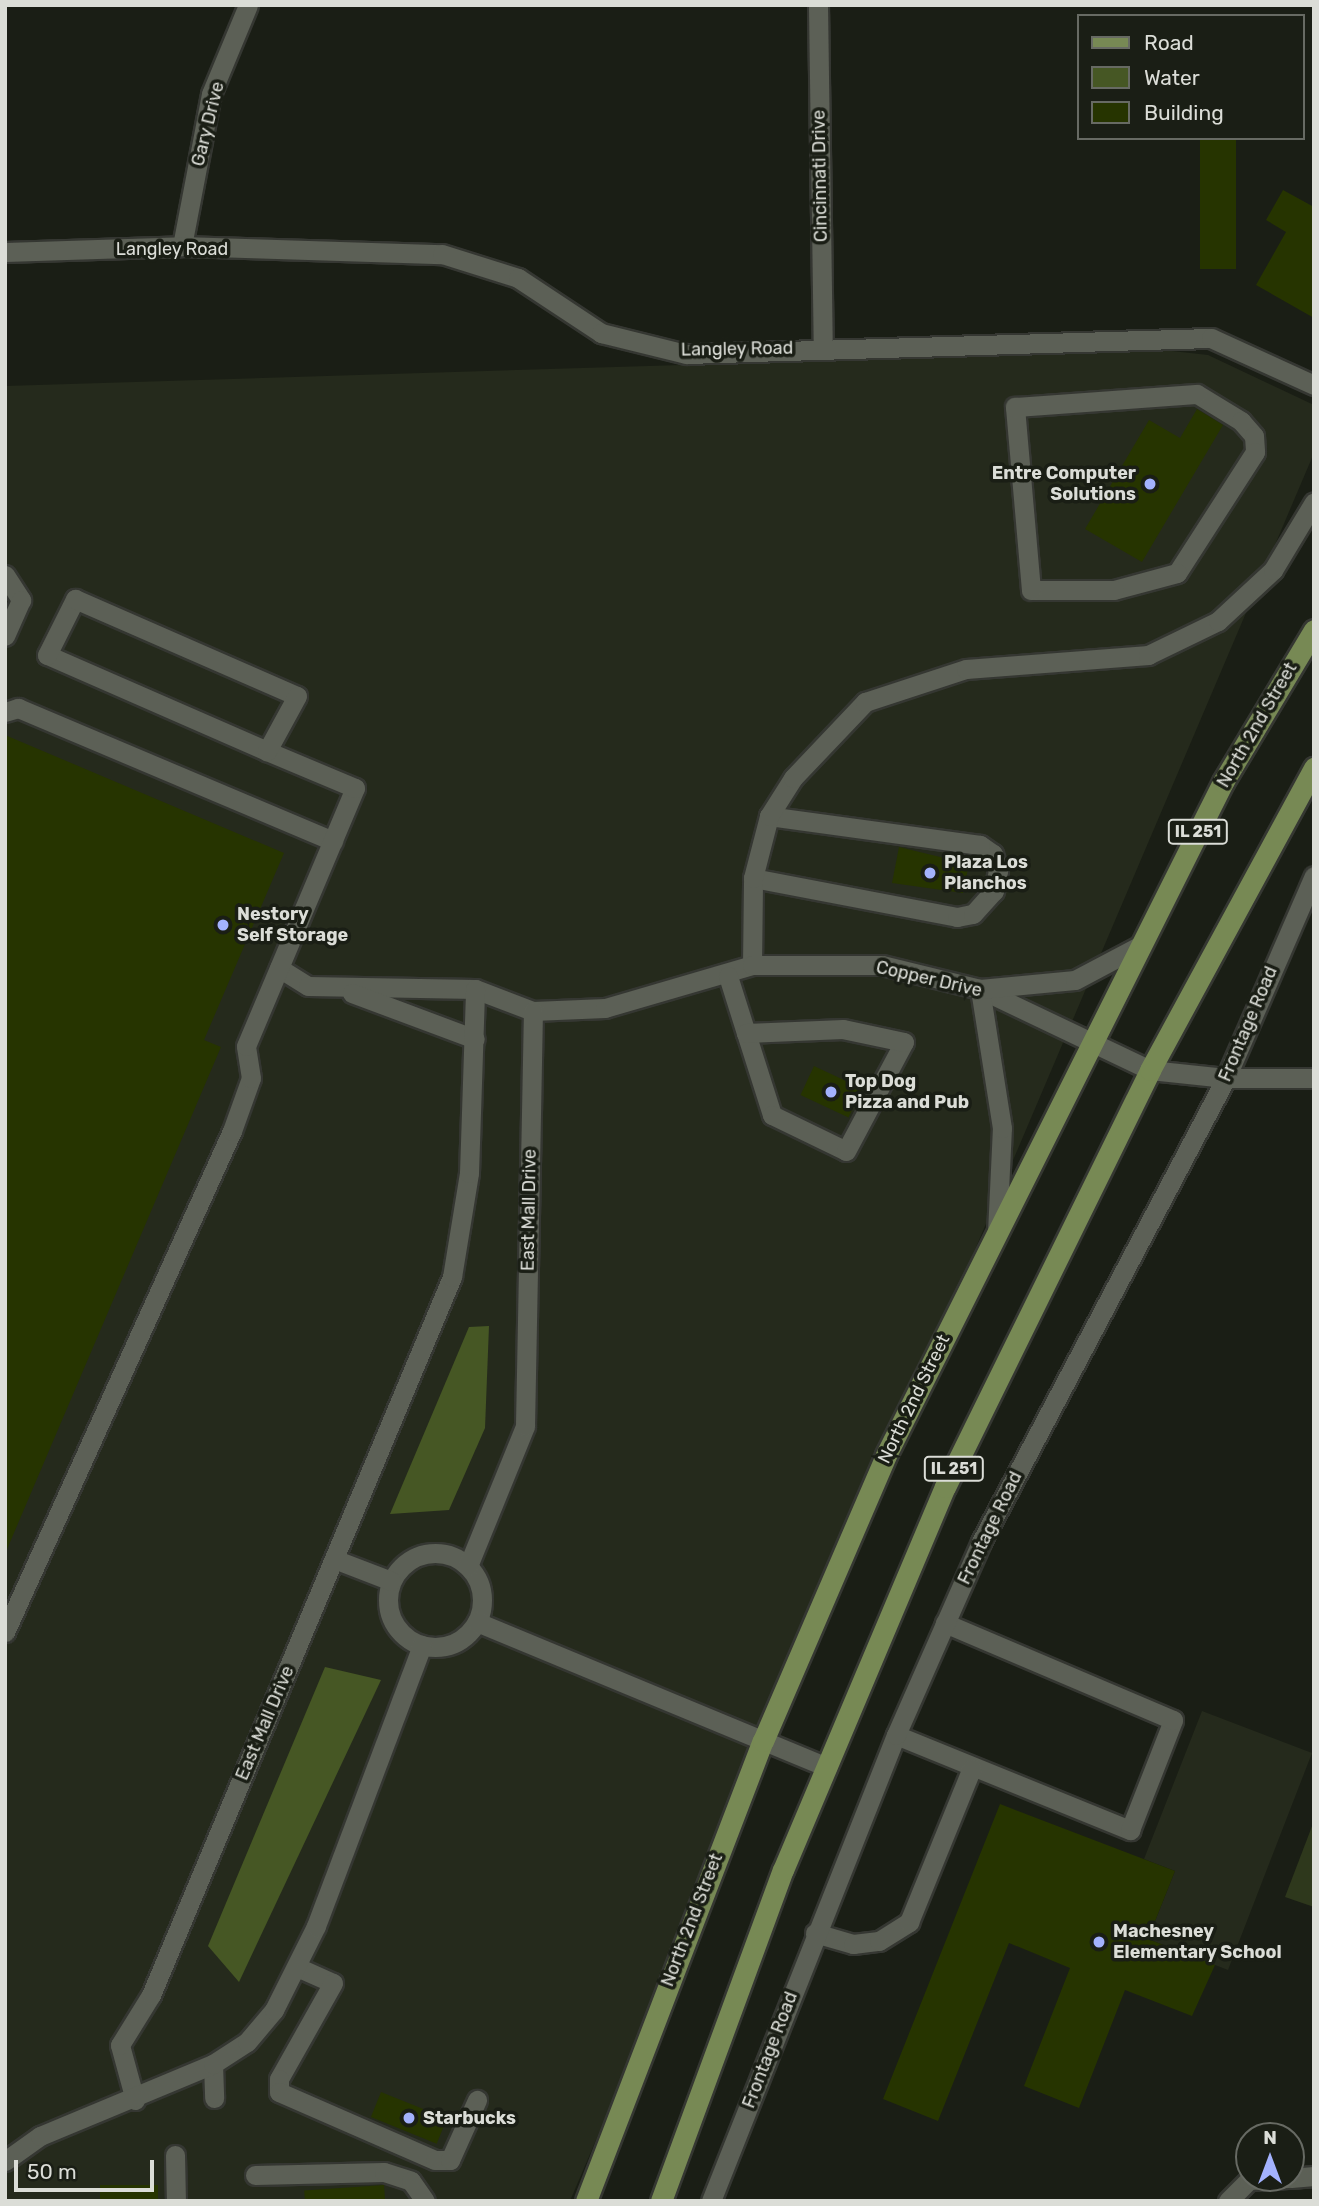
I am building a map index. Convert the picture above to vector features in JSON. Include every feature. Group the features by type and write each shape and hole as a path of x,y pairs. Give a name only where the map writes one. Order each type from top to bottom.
{"main road":[{"name":"North 2nd Street","path":"586,2201 763,1741 886,1455 1223,782 1314,630"},
{"name":"IL 251","path":"661,2201 827,1767 945,1487 1150,1070 1314,768"}],"street":[{"name":"Gary Drive","path":"182,246 211,94 248,5"},
{"name":"Cincinnati Drive","path":"818,5 823,346"},
{"name":"Langley Road","path":"5,252 182,246 442,254 518,278 601,333 686,354 823,346 1211,338 1314,385"},
{"path":"1197,394 1241,421 1254,436 1255,452 1177,573 1114,590 1031,590 1015,407 1142,398 1197,394"},
{"path":"752,965 752,878 769,816 793,778 865,702 966,669 1148,655 1218,621 1273,570 1314,502"},
{"path":"5,575 22,600 5,636"},
{"path":"5,1632 232,1131 251,1078 246,1046 355,788 267,751 47,655 75,599 297,696 267,751"},
{"path":"5,712 18,708 333,841"},
{"path":"752,878 957,917 973,914 995,891 998,872 993,854 980,845 769,816"},
{"name":"Frontage Road","path":"711,2201 815,1933 945,1623 1014,1479 1226,1078 1314,876"},
{"path":"997,1233 1002,1128 980,989 1075,980 1141,945"},
{"name":"Copper Drive","path":"533,1011 605,1008 728,976 752,965 882,965 980,989 1150,1070 1226,1078 1314,1078"},
{"path":"279,968 308,986 340,989 475,989 533,1011"},
{"path":"728,976 746,1033 772,1115 846,1151 904,1042 843,1029 746,1033"},
{"path":"340,989 475,1039"},
{"name":"East Mall Drive","path":"135,2100 120,2045 151,1995 452,1277 464,1229 475,1039 475,989"},
{"name":"East Mall Drive","path":"468,1566 525,1426 533,1011"},
{"path":"426,1553 456,1557 468,1566 482,1592 477,1622 454,1643 422,1646 408,1638 390,1613 391,1581 411,1559 426,1553"},
{"path":"334,1559 391,1581"},
{"path":"477,1622 827,1767"},
{"path":"896,1735 1130,1830 1173,1720 945,1623"},
{"path":"5,2161 40,2136 135,2100 213,2064 247,2042 274,2010 297,1967 398,1719 422,1646"},
{"path":"815,1933 853,1944 898,1933 909,1922 972,1768"},
{"path":"297,1967 333,1983 279,2080 279,2092 435,2160 450,2160 477,2100"},
{"path":"213,2064 214,2098"},
{"path":"175,2155 176,2201"},
{"path":"255,2175 384,2172 411,2181 425,2201"}],"shaded area":[{"path":"1163,350 1208,355 1314,405 1314,453 570,2201 5,2201 5,386"},
{"path":"1202,1711 1312,1753 1228,1970 1148,1939 1175,1871 1144,1859"},
{"path":"1314,1821 1314,1907 1285,1897"}],"water":[{"path":"489,1326 485,1428 449,1510 390,1514 469,1327"},
{"path":"325,1667 381,1680 239,1982 208,1946"}],"building":[{"path":"1200,140 1236,140 1236,269 1200,269"},
{"path":"1283,190 1314,207 1314,318 1256,285 1286,232 1266,220"},
{"name":"Entre Computer Solutions","path":"1197,409 1223,425 1142,562 1085,529 1149,420 1180,438"},
{"path":"5,735 284,853 204,1040 221,1047 5,1554"},
{"name":"Plaza Los Planchos","path":"899,847 969,864 963,893 892,883"},
{"name":"Top Dog Pizza and Pub","path":"814,1066 862,1088 849,1117 800,1095"},
{"name":"Machesney Elementary School","path":"1000,1804 1175,1871 1148,1939 1215,1965 1192,2016 1125,1990 1079,2108 1024,2086 1070,1968 1009,1943 938,2121 883,2099"},
{"name":"Starbucks","path":"381,2092 447,2119 437,2144 371,2117"},
{"path":"100,2185 158,2185 158,2201 100,2201"},
{"path":"384,2185 385,2201 305,2201 304,2191"}],"place":[{"name":"Entre Computer Solutions","path":"1150,484"},
{"name":"Plaza Los Planchos","path":"930,873"},
{"name":"Nestory Self Storage","path":"223,925"},
{"name":"Top Dog Pizza and Pub","path":"831,1092"},
{"name":"Machesney Elementary School","path":"1099,1942"},
{"name":"Starbucks","path":"409,2118"}]}
